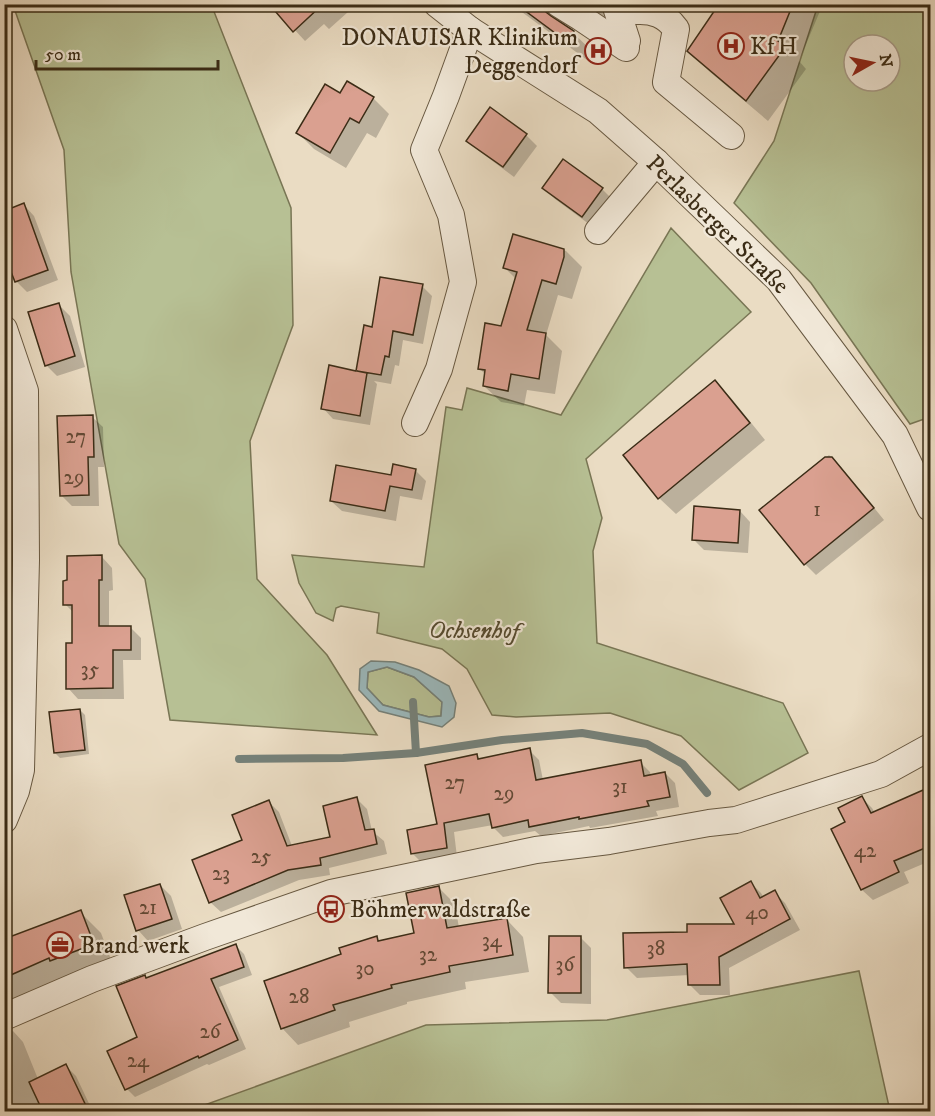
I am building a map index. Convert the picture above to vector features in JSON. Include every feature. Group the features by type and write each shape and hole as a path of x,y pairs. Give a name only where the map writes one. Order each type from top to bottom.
{"street":[{"name":"Perlasberger Straße","path":"437,4 470,30 598,111 656,162 779,280 895,435 930,508"},
{"path":"559,4 627,45"},
{"path":"583,4 627,45"},
{"path":"627,45 629,7 668,18 676,29 666,81 731,136"},
{"path":"415,423 439,369 463,282 451,215 424,150 470,30"},
{"path":"598,231 656,162"},
{"path":"4,329 25,391 26,560 21,770 16,792 4,820"},
{"path":"4,1017 102,975 331,893 536,850 609,841 736,820 881,774 930,747"}],"green space":[{"path":"210,4 291,208 293,325 250,441 257,579 327,655 377,735 170,720 145,579 119,544 71,272 64,150 13,5"},
{"path":"818,5 930,5 930,417 910,424 811,283 734,203 774,141"},
{"name":"Ochsenhof","path":"671,228 751,312 586,459 602,518 593,551 597,643 783,703 808,753 739,790 681,736 610,713 516,717 492,715 467,669 442,649 377,633 379,613 341,606 336,608 333,621 316,613 299,583 292,555 424,567 446,407 462,410 467,388 561,415"},
{"path":"387,667 414,677 442,702 441,716 429,717 383,705 367,688 368,672"},
{"path":"859,971 890,1111 188,1111 426,1025 607,1020"}],"water":[{"path":"371,661 395,662 419,670 449,686 456,703 454,717 442,727 379,711 359,690 360,669","holes":["387,667 414,677 442,702 441,716 429,717 383,705 367,688 368,672"]}],"building":[{"path":"269,4 323,4 293,32"},
{"path":"516,4 544,4 546,12 574,31 570,44"},
{"path":"719,4 793,4 778,41 786,46 746,101 687,51"},
{"path":"347,81 374,97 359,123 350,118 330,153 296,133 325,84 340,93"},
{"path":"490,107 527,134 503,167 466,141"},
{"path":"563,159 603,188 582,217 542,188"},
{"path":"24,203 48,270 15,282 4,254 4,211"},
{"path":"513,234 564,249 564,257 556,284 542,280 527,330 546,333 539,379 511,374 508,391 483,386 485,370 478,369 485,323 501,326 517,272 503,268"},
{"path":"380,277 423,284 413,335 393,331 389,357 385,356 381,375 357,371 367,373 360,416 321,409 329,365 356,371 364,325 372,327"},
{"path":"59,303 75,356 45,366 28,312"},
{"path":"715,380 750,423 658,499 623,455"},
{"path":"93,415 94,457 88,457 89,495 60,496 57,416"},
{"path":"825,457 832,457 874,508 804,565 759,510"},
{"path":"393,464 416,469 412,490 390,486 385,511 330,501 336,465 391,475"},
{"path":"694,506 740,510 738,543 692,540"},
{"path":"102,555 102,580 99,580 99,626 131,626 131,650 113,650 113,688 66,689 66,643 72,643 72,605 63,605 63,581 67,580 67,556"},
{"path":"80,709 85,750 54,753 49,712"},
{"path":"530,748 536,780 641,760 644,776 665,772 670,797 647,801 649,806 529,827 528,820 492,828 489,814 444,823 447,848 411,854 407,830 437,824 425,765 477,754 478,759"},
{"path":"930,787 930,846 894,861 899,872 861,890 831,829 845,822 838,808 862,796 871,813"},
{"path":"357,797 365,830 374,829 377,844 320,858 321,865 288,870 209,903 192,860 242,840 232,815 269,800 287,846 330,837 323,806"},
{"path":"751,881 760,898 775,890 790,919 719,957 720,985 688,985 687,964 624,968 623,933 687,932 687,924 734,924 720,898"},
{"path":"160,884 172,919 136,931 124,895"},
{"path":"439,886 447,928 507,918 513,955 449,966 450,972 391,985 392,988 333,1005 335,1010 281,1029 264,981 341,954 339,948 377,936 378,941 414,933 406,893"},
{"path":"81,910 94,944 50,961 49,958 4,978 4,939"},
{"path":"549,936 581,936 581,993 548,993"},
{"path":"236,944 244,967 211,979 238,1040 125,1090 107,1051 137,1037 116,986 145,975 146,978"},
{"path":"66,1064 89,1112 43,1112 29,1082"}],"waterway":[{"path":"413,702 416,753"},
{"path":"239,759 343,758 416,753 502,740 582,733 647,744 683,764 707,793"}],"place":[{"name":"KfH","path":"731,46"},
{"name":"DONAUISAR Klinikum Deggendorf","path":"598,51"},
{"name":"Böhmerwaldstraße","path":"331,909"},
{"name":"Brand werk","path":"60,945"}]}
